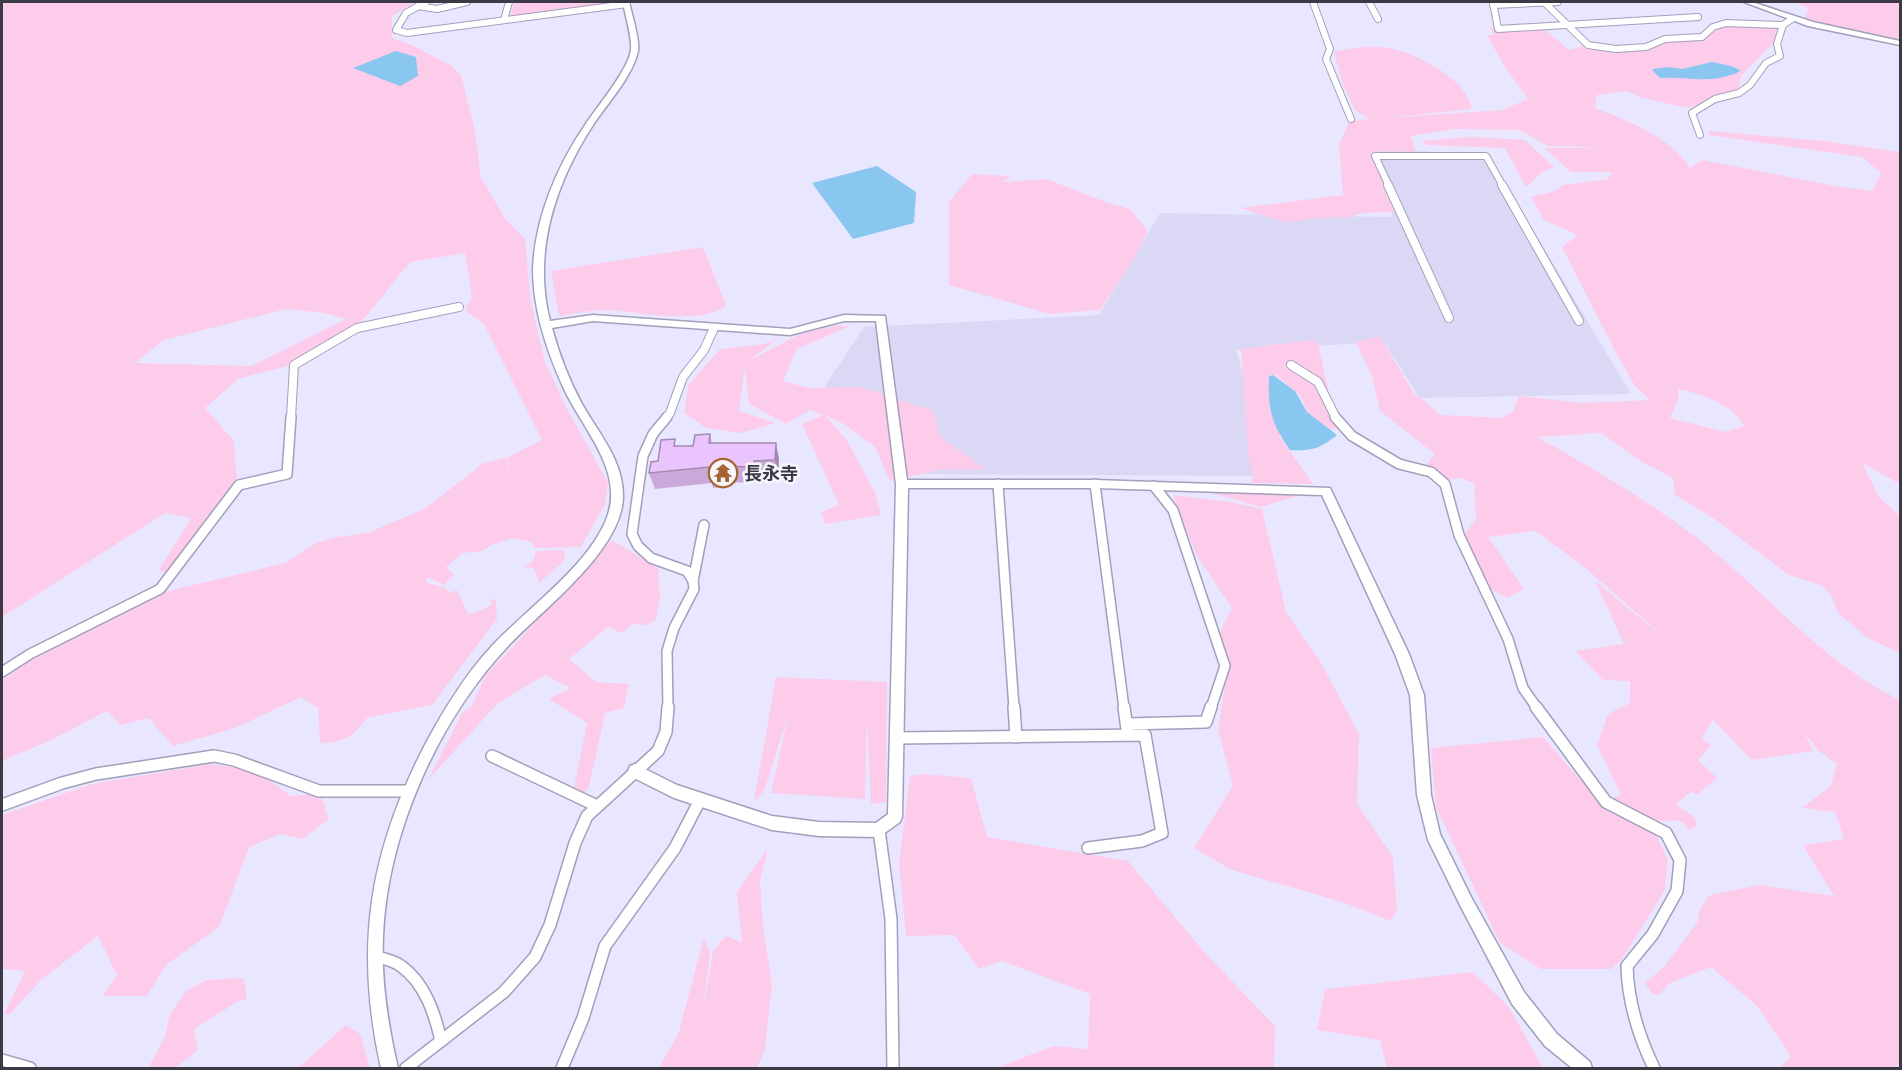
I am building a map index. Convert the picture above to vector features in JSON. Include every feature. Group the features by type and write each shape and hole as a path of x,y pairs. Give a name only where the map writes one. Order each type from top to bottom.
{"street":[{"path":"388,1068 378,1027 374,988 378,894 393,834 408,790 451,713 481,668 582,566 603,538 613,519 617,498 616,475 608,456 568,387 548,326 538,272 545,226 563,171 635,50 627,3 407,33 396,30 406,13 426,2"},
{"path":"418,6 437,9 467,2"},
{"path":"504,20 509,2"},
{"path":"1313,2 1330,49 1326,59 1351,119"},
{"path":"1370,2 1378,19"},
{"path":"1545,2 1588,45 1626,50 1646,47 1665,39 1702,37 1713,27 1726,23 1783,25 1792,19"},
{"path":"1558,2 1493,3 1498,29 1698,17"},
{"path":"1747,2 1830,30 1900,43"},
{"path":"1700,135 1692,113 1715,99 1739,93 1750,86 1766,63 1780,56 1777,44 1783,25"},
{"path":"1449,318 1375,156 1486,156 1579,321"},
{"path":"2,672 17,661 160,589 239,485 288,474 294,365 357,328 459,307"},
{"path":"548,326 593,318 790,332 844,318 880,318 902,484 895,817 879,830 819,829 772,823 674,791 635,771"},
{"path":"693,580 687,572 651,558 638,546 632,534 643,456 654,434 670,413 683,377 704,350 714,328"},
{"path":"1291,365 1318,382 1336,419 1352,436 1399,464 1431,472 1445,484 1459,535 1508,639 1523,688 1562,745 1606,802 1666,833 1680,860 1677,891 1653,934 1627,966 1629,1003 1639,1038 1654,1068"},
{"path":"902,484 1095,484 1326,490 1402,654 1417,695 1424,795 1433,835 1518,998 1551,1040 1584,1068"},
{"path":"999,484 1016,737"},
{"path":"1095,484 1127,730"},
{"path":"897,738 1016,737 1206,722 1225,666 1173,510 1154,486"},
{"path":"406,1068 504,992 535,957 550,925 575,843 587,816 658,751 666,732 667,651 674,628 694,589 693,580 704,525"},
{"path":"1088,848 1142,841 1162,832 1145,735 1127,730"},
{"path":"2,806 62,783 96,774 214,756 234,760 319,791 408,790"},
{"path":"492,756 597,806"},
{"path":"562,1068 583,1018 605,946 675,848 700,800"},
{"path":"879,830 887,873 893,943 893,1068"},
{"path":"374,956 399,965 419,985 435,1014 441,1041"},
{"path":"2,1060 30,1068"}],"shaded area":[{"path":"2,2 415,2 392,16 392,38 412,45 452,66 461,75 475,130 481,178 506,220 525,239 530,297 545,362 566,407 608,483 605,504 581,547 534,548 532,542 513,538 491,545 482,551 463,553 446,567 454,575 444,585 428,577 425,582 445,588 449,593 457,590 469,615 492,605 490,599 496,600 497,619 432,705 367,718 347,738 320,743 318,708 301,697 235,728 173,746 148,718 121,725 107,711 51,740 2,761 2,681 21,666 160,593 285,563 316,543 337,537 368,533 426,508 482,464 507,457 508,476 508,457 542,440 484,324 465,310 472,297 465,253 410,262 365,318 288,366 238,379 205,408 234,441 237,482 167,573 159,570 191,518 165,513 2,617","holes":["286,309 323,313 346,319 251,366 135,363 164,340"]},
{"path":"514,2 617,2 618,4 510,18"},
{"path":"1796,2 1899,2 1900,41 1842,29 1805,18 1808,8"},
{"path":"1739,23 1763,24 1786,30 1741,76 1738,93 1687,108 1639,97 1627,91 1597,95 1595,108 1634,124 1660,138 1682,157 1690,168 1702,160 1872,191 1881,173 1862,157 1709,135 1709,131 1824,141 1900,152 1900,484 1862,463 1879,497 1900,516 1900,653 1868,638 1838,613 1831,595 1821,585 1789,575 1716,520 1675,495 1673,478 1642,462 1601,433 1537,437 1615,482 1689,532 1741,575 1816,644 1870,684 1900,700 1900,1068 1780,1068 1791,1056 1757,1006 1711,967 1670,983 1659,995 1652,994 1645,983 1664,967 1697,923 1700,909 1710,895 1760,885 1834,896 1803,845 1844,839 1835,812 1802,808 1831,786 1837,764 1819,751 1805,734 1813,751 1752,760 1713,720 1702,738 1711,745 1698,760 1717,778 1698,794 1691,792 1678,802 1678,806 1694,817 1697,826 1689,830 1679,821 1654,820 1613,798 1621,795 1597,745 1608,714 1630,703 1630,681 1603,680 1575,651 1624,644 1595,581 1673,645 1582,565 1535,531 1488,537 1524,589 1507,598 1490,589 1464,535 1476,519 1474,483 1459,478 1445,480 1425,466 1435,454 1380,411 1372,377 1356,342 1380,336 1413,392 1441,415 1503,418 1514,410 1519,396 1583,403 1650,400 1635,386 1616,353 1562,247 1578,235 1544,220 1531,197 1552,192 1563,185 1608,179 1612,172 1571,172 1544,148 1590,148 1588,147 1548,146 1520,130 1453,129 1411,136 1416,152 1373,151 1396,212 1312,218 1287,223 1240,208 1343,195 1339,145 1349,121 1370,119 1355,110 1343,85 1334,52 1375,47 1411,55 1437,68 1454,81 1467,95 1472,109 1384,118 1502,110 1528,99 1504,66 1487,35 1495,35 1489,27 1543,28 1569,50 1588,45 1624,50 1673,39 1704,39 1720,27","holes":["1678,389 1706,397 1725,406 1739,418 1744,426 1726,432 1670,418 1679,398"]},
{"path":"1471,137 1525,140 1554,167 1544,171 1526,187 1505,148 1427,145 1421,141"},
{"path":"1360,149 1488,154 1631,394 1420,398 1384,342 1236,350 1274,476 910,474 817,398 864,327 1099,315 1160,213 1393,217"},
{"path":"972,174 1011,176 1003,182 1047,179 1108,203 1130,209 1148,231 1129,267 1100,310 1050,314 949,285 949,202"},
{"path":"703,247 726,306 715,312 701,315 668,316 606,310 559,316 551,271"},
{"path":"838,325 848,327 797,349 783,381 809,388 861,387 933,411 941,438 987,469 939,470 890,481 875,447 844,424 826,416 846,439 875,492 881,515 825,524 821,512 839,505 802,424 823,415 810,410 786,424 749,404 745,367 739,411 776,423 741,433 706,428 684,413 689,384 720,349 764,344 777,339 750,360 798,335"},
{"path":"1312,340 1318,343 1333,413 1345,429 1325,429 1312,425 1301,396 1276,375 1270,375 1280,437 1313,484 1251,483 1253,476 1248,452 1241,349"},
{"path":"1209,492 1301,495 1261,507"},
{"path":"1173,495 1232,502 1262,509 1286,612 1320,661 1359,734 1357,804 1393,857 1397,911 1390,921 1345,903 1232,870 1194,848 1233,786 1218,730 1228,665 1218,636 1232,608 1196,554"},
{"path":"612,540 658,568 660,597 656,619 647,625 632,624 622,633 608,627 569,659 596,682 629,684 624,708 605,713 589,787 583,793 574,788 587,723 549,699 570,688 545,675 498,703 428,780 463,712 472,706 486,675"},
{"path":"565,550 564,561 539,583 534,568 524,567 533,561 536,551"},
{"path":"776,677 887,682 886,802 871,804 867,718 865,799 771,793 788,716 764,791 754,801"},
{"path":"1543,737 1603,806 1654,832 1668,859 1665,890 1622,959 1611,969 1541,969 1500,943 1436,807 1431,748"},
{"path":"210,764 256,770 291,796 320,794 329,819 303,839 280,834 249,847 219,927 166,965 147,996 103,996 117,975 98,936 41,980 10,1014 4,1014 25,971 2,969 2,815 92,784"},
{"path":"923,774 971,778 987,837 1128,861 1205,953 1275,1026 1274,1068 997,1068 1053,1046 1088,1049 1090,994 1002,961 979,969 954,935 906,936 899,863 910,776"},
{"path":"768,848 760,881 763,928 772,984 765,1049 757,1068 659,1068 679,1032 704,937 710,953 703,1011 713,951 726,936 742,943 737,892"},
{"path":"1473,972 1509,1007 1543,1068 1387,1068 1380,1040 1317,1030 1325,989"},
{"path":"244,978 247,999 237,1002 194,1029 198,1050 175,1068 148,1068 165,1037 170,1014 186,991 206,980"},
{"path":"346,1025 360,1034 370,1068 298,1068"}],"water":[{"path":"396,51 416,57 418,76 400,86 353,68"},
{"path":"1712,62 1740,70 1728,76 1709,79 1660,78 1653,71 1653,69 1668,67 1682,69"},
{"path":"877,166 916,192 914,223 853,239 812,183"},
{"path":"1273,375 1295,391 1307,412 1337,435 1315,448 1290,450 1274,423 1269,397 1269,376"}],"building":[{"path":"710,434 709,443 776,443 775,460 754,461 753,467 720,466 720,471 709,472 709,467 649,473 651,462 658,461 661,440 675,439 674,446 693,446 695,435"}],"place":[{"name":"長永寺","path":"723,473"}]}
